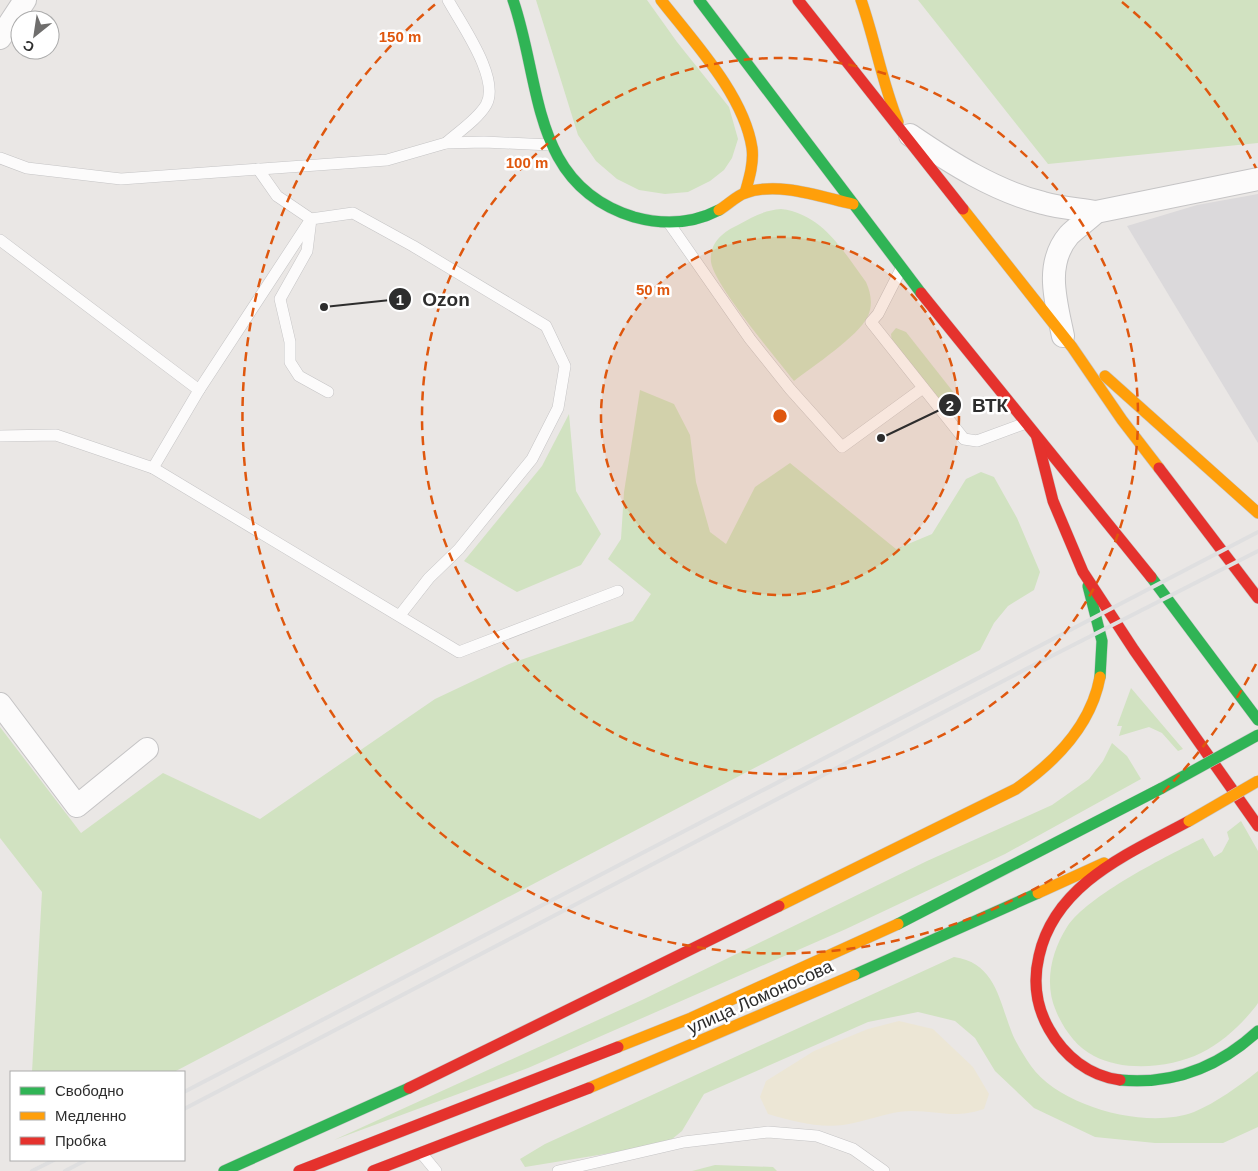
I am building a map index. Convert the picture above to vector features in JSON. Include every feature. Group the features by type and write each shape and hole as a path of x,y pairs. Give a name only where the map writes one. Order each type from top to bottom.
{"main road":[{"path":"513,0 520,18 533,84 550,145 569,175 595,197 623,212 644,220 669,224 689,221 719,211 745,193 775,190 853,204"},
{"path":"661,0 740,110 752,148 751,171 745,193"},
{"path":"699,0 901,268 1150,574 1258,720"},
{"path":"798,0 1067,342 1122,420 1258,598"},
{"path":"861,0 873,34 885,90 900,128"},
{"path":"1067,342 1258,513"},
{"path":"224,1171 386,1099 1016,789 1046,768 1067,745 1085,716 1099,684 1103,649 1098,615 1083,572 1053,501 1032,427"},
{"path":"1083,572 1134,650 1258,826"},
{"path":"299,1171 691,1018 922,913 1162,788 1258,735"},
{"path":"1258,781 1089,879 1068,899 1047,932 1036,964 1034,983 1034,998 1047,1029 1059,1046 1081,1065 1111,1078 1144,1082 1175,1077 1207,1067 1238,1050 1258,1031"},
{"name":"улица Ломоносова","path":"373,1171 422,1154 706,1041 1155,840"}],"street":[{"path":"0,38 25,2"},
{"path":"900,128 947,160 995,186 1043,203 1096,212 1258,179"},
{"path":"1067,342 1054,290 1054,260 1069,236 1096,212"},
{"path":"0,704 78,806 147,749"}],"lane":[{"path":"446,143 485,107 490,97 490,85 483,65 448,0"},
{"path":"0,158 28,168 121,179 387,160 446,143 484,142 550,145"},
{"path":"258,169 276,196 311,219 353,213 413,246 546,326 565,366 558,408 532,459 459,549 429,578 400,615"},
{"path":"153,468 199,390 311,219"},
{"path":"311,219 307,251 280,299 290,342 290,362 299,376 328,392"},
{"path":"669,224 750,339 790,389 842,447 923,388"},
{"path":"0,240 199,390"},
{"path":"901,268 878,314 871,322 964,439 977,441 1032,427"},
{"path":"0,436 56,435 153,468 459,652 618,591"},
{"path":"558,1171 684,1142 768,1132 817,1136 853,1149 884,1171"},
{"path":"422,1154 436,1171"}],"shaded area":[{"path":"1258,194 1258,443 1127,226 1197,205"}],"green space":[{"path":"536,0 647,0 677,42 729,107 738,139 732,158 724,170 710,181 688,192 665,194 639,190 617,179 596,161 578,135"},
{"path":"918,0 1258,0 1258,143 1048,164"},
{"path":"781,209 796,212 809,218 831,236 866,282 871,299 868,316 855,333 794,381 734,304 715,273 711,262 712,249 718,239 727,231 759,214"},
{"path":"896,328 906,332 958,398 959,405 956,412 950,414 892,343 891,334"},
{"path":"640,390 674,404 690,435 696,482 710,532 726,544 755,487 790,463 896,549 932,534 966,479 981,472 994,477 1017,518 1040,572 1034,590 1008,606 994,623 980,650 176,1071 32,1071 42,892 0,838 0,727 81,833 163,773 260,819 435,699 509,664 633,621 651,594 608,559 621,539 624,492"},
{"path":"569,414 576,491 601,534 581,565 517,592 464,561 542,466"},
{"path":"1131,688 1183,749 1178,751 1162,733 1149,727 1119,736 1122,726 1117,726"},
{"path":"1112,743 1127,756 1141,779 1005,854 846,929 528,1068 334,1140 642,1000 927,861 1052,805 1089,779 1103,761"},
{"path":"1241,821 1258,851 1258,1003 1238,1026 1217,1044 1201,1053 1176,1062 1148,1066 1119,1064 1094,1056 1081,1048 1062,1024 1052,1001 1050,990 1053,957 1067,927 1092,902 1129,877 1203,838 1214,857 1222,852 1229,839 1227,832"},
{"path":"954,957 979,967 987,975 999,996 1014,1037 1031,1066 1044,1080 1062,1093 1106,1111 1129,1116 1175,1117 1194,1112 1211,1104 1258,1071 1258,1127 1223,1143 1155,1143 1095,1137 1034,1108 995,1071 975,1038 955,1021 918,1012 868,1022 704,1094 682,1131 666,1144 525,1167 520,1159 545,1144"},
{"path":"715,1165 773,1167 777,1171 692,1171"}],"sand":[{"path":"899,1021 933,1029 973,1067 989,1094 984,1109 964,1114 902,1111 852,1124 833,1126 805,1123 768,1114 760,1097 766,1081 814,1051 868,1029"}],"railway":[{"path":"185,1091 1258,532"},
{"path":"185,1108 1030,667 1258,551"},
{"path":"32,1171 52,1161"},
{"path":"65,1171 84,1161"}],"traffic: fast":[{"path":"513,0 545,128 558,156 575,181 600,202 645,220 677,222 709,215 719,210"},
{"path":"699,0 921,293"},
{"path":"1151,577 1258,720"},
{"path":"1088,586 1102,641 1100,677"},
{"path":"1162,788 1258,735"},
{"path":"898,924 1162,788"},
{"path":"854,975 1038,893"},
{"path":"1120,1080 1159,1080 1195,1071 1228,1055 1258,1031"},
{"path":"224,1171 409,1088"}],"traffic: slow":[{"path":"661,0 716,70 739,108 752,148 751,171 745,193"},
{"path":"861,0 887,92 898,122"},
{"path":"719,210 745,193 771,189 799,191 853,204"},
{"path":"963,209 1072,347 1122,420 1159,468"},
{"path":"1105,376 1258,513"},
{"path":"779,906 1016,789 1057,755 1080,727 1089,711 1100,677"},
{"path":"1189,821 1258,781"},
{"path":"1038,893 1104,863"},
{"path":"618,1047 691,1018 898,924"},
{"path":"589,1088 854,975"}],"traffic: jam":[{"path":"798,0 963,209"},
{"path":"921,293 1151,577"},
{"path":"1037,438 1053,501 1083,572 1134,650 1258,826"},
{"path":"1159,468 1258,598"},
{"path":"1120,1080 1098,1074 1078,1063 1055,1039 1041,1011 1037,993 1036,975 1039,956 1048,931 1061,909 1078,890 1098,873 1120,859 1189,821"},
{"path":"409,1088 779,906"},
{"path":"299,1171 618,1047"},
{"path":"373,1171 589,1088"}],"place":[{"name":"Ozon","path":"324,307"},
{"name":"ВТК","path":"881,438"}]}
